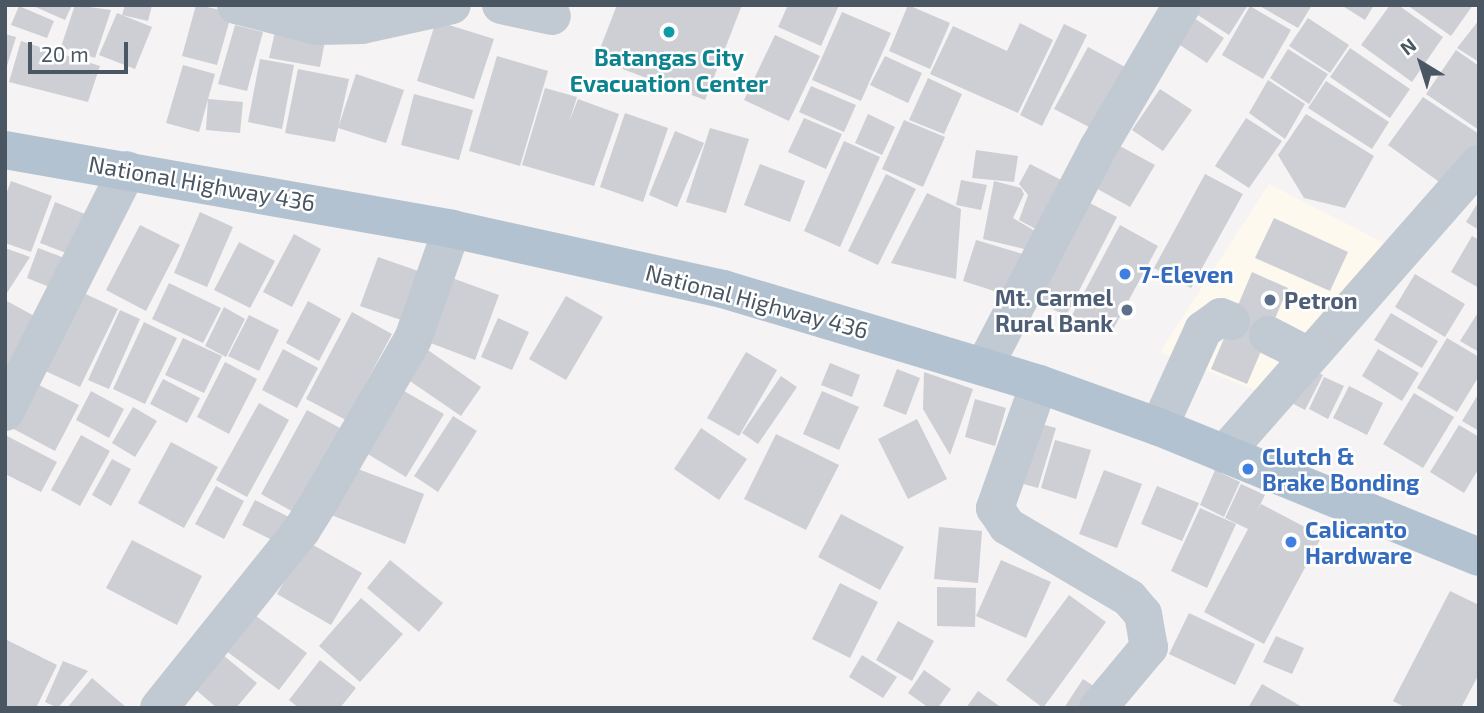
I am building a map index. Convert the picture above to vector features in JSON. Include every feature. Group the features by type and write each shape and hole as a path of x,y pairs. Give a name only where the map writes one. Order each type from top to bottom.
{"main road":[{"name":"National Highway 436","path":"5,150 452,229 723,289 985,365 1039,384 1159,427 1479,558"}],"street":[{"path":"236,5 317,26 362,25 452,5"},
{"path":"501,5 552,16"},
{"path":"985,365 1098,148 1182,5"},
{"path":"1224,454 1307,355 1479,164"},
{"path":"5,412 127,170"},
{"path":"159,708 301,531 322,497 413,339 452,229"},
{"path":"1159,427 1203,330 1221,317 1231,321"},
{"path":"1268,335 1307,355"},
{"path":"1039,384 995,508 1007,526 1129,598 1143,614 1149,647 1098,708"}],"shaded area":[{"name":"Petron","path":"1269,184 1394,248 1262,393 1160,352"}],"building":[{"path":"31,5 72,5 65,20"},
{"path":"75,5 111,10 95,58 61,47"},
{"path":"125,5 152,5 148,21 122,15"},
{"path":"196,5 232,12 217,65 182,56"},
{"name":"Batangas City Evacuation Center","path":"617,5 742,5 705,100 596,59"},
{"path":"788,5 839,5 821,46 778,27"},
{"path":"908,5 950,23 930,69 889,51"},
{"path":"1193,5 1248,5 1229,35 1190,10"},
{"path":"1258,5 1312,5 1298,28"},
{"path":"1341,5 1374,5 1365,20"},
{"path":"1390,5 1398,5 1443,37 1412,82 1361,45"},
{"path":"1407,5 1473,5 1451,36"},
{"path":"19,6 54,21 47,38 11,25"},
{"path":"1250,6 1291,30 1263,79 1222,55"},
{"path":"842,12 891,33 861,101 812,80"},
{"path":"117,13 152,27 135,69 99,55"},
{"path":"1188,14 1224,38 1207,63 1171,39"},
{"path":"1308,18 1349,45 1330,73 1289,46"},
{"path":"1479,20 1479,62 1457,48"},
{"path":"436,21 494,39 474,99 417,81"},
{"path":"1020,23 1053,40 1018,113 930,74 953,26 1007,51"},
{"path":"1064,24 1087,35 1042,126 1020,115"},
{"path":"235,25 263,32 247,91 218,84"},
{"path":"275,32 325,41 320,67 269,58"},
{"path":"5,34 16,37 6,69 5,69"},
{"path":"775,35 820,56 789,121 744,100"},
{"path":"21,41 100,66 88,102 9,82"},
{"path":"1088,47 1127,68 1095,130 1054,109"},
{"path":"1350,48 1410,89 1390,118 1330,77"},
{"path":"1288,49 1328,74 1309,104 1270,78"},
{"path":"1456,50 1479,66 1479,130 1426,94"},
{"path":"497,56 548,71 520,166 469,151"},
{"path":"885,56 922,73 908,103 870,85"},
{"path":"260,59 294,65 282,129 248,122"},
{"path":"183,65 215,74 199,132 166,123"},
{"path":"298,69 349,79 335,142 285,133"},
{"path":"356,74 404,90 386,143 338,128"},
{"path":"928,78 962,94 944,134 909,120"},
{"path":"1268,80 1305,104 1285,139 1249,113"},
{"path":"1326,81 1389,122 1372,149 1308,108"},
{"path":"811,86 856,105 844,132 799,112"},
{"path":"545,88 577,97 569,122 578,99 619,114 594,186 522,165"},
{"path":"1160,89 1192,110 1163,151 1132,130"},
{"path":"414,94 473,110 459,160 401,145"},
{"path":"1423,97 1479,134 1479,155 1449,189 1388,145"},
{"path":"208,99 243,102 240,133 206,130"},
{"path":"625,113 668,128 643,202 600,187"},
{"path":"868,114 895,127 882,155 855,143"},
{"path":"1306,114 1374,156 1345,208 1304,198 1278,155"},
{"path":"804,118 842,134 826,169 788,152"},
{"path":"1246,118 1282,141 1249,188 1215,166"},
{"path":"904,120 945,137 923,187 882,169"},
{"path":"710,128 749,139 726,213 686,202"},
{"path":"675,131 704,143 677,207 649,195"},
{"path":"844,141 880,157 840,247 804,231"},
{"path":"1118,145 1155,165 1130,207 1094,187"},
{"path":"976,150 1018,156 1014,182 972,178"},
{"path":"760,164 805,181 790,222 744,205"},
{"path":"1030,164 1069,184 1043,233 1019,220 1028,195 1019,184"},
{"path":"886,174 916,189 878,265 848,251"},
{"path":"1205,174 1243,194 1191,288 1154,268"},
{"path":"961,180 987,185 981,210 956,205"},
{"path":"11,181 52,196 31,252 5,243 5,197"},
{"path":"994,181 1021,188 1024,194 1013,218 1040,234 1032,251 983,239"},
{"path":"927,193 961,209 956,279 891,263"},
{"path":"1080,198 1117,217 1066,316 1029,297"},
{"path":"1479,201 1479,230 1466,222"},
{"path":"55,202 90,216 74,256 40,243"},
{"path":"200,212 233,227 207,287 174,273"},
{"path":"1274,218 1348,252 1330,291 1255,258"},
{"path":"140,225 180,245 146,311 106,290"},
{"path":"1120,225 1158,246 1110,335 1072,315"},
{"path":"294,234 321,249 292,307 263,292"},
{"path":"1472,236 1479,240 1479,288 1451,272"},
{"path":"976,240 1026,255 1013,297 963,281"},
{"path":"239,242 275,261 250,308 214,290"},
{"path":"5,248 30,257 5,296"},
{"path":"38,248 70,260 57,290 27,278"},
{"path":"378,257 421,272 404,321 360,306"},
{"path":"1252,272 1288,288 1247,384 1211,369"},
{"path":"1415,274 1465,304 1445,337 1395,307"},
{"path":"452,278 499,295 475,360 428,342"},
{"path":"169,283 221,308 203,343 152,319"},
{"path":"79,291 118,309 80,387 41,369"},
{"path":"566,296 603,317 566,380 529,359"},
{"path":"5,300 38,318 5,373"},
{"path":"308,301 341,319 319,361 286,343"},
{"path":"224,307 245,319 226,357 205,346"},
{"path":"120,310 140,319 109,389 88,380"},
{"path":"1479,311 1479,352 1460,341"},
{"path":"352,312 392,334 346,420 306,399"},
{"path":"1391,313 1438,341 1422,368 1374,340"},
{"path":"249,315 279,330 259,371 228,356"},
{"path":"498,318 529,332 512,370 481,357"},
{"path":"144,322 177,338 145,404 113,389"},
{"path":"183,338 222,356 204,393 165,375"},
{"path":"1447,338 1479,357 1479,376 1457,412 1417,388"},
{"path":"425,348 481,387 461,416 404,377"},
{"path":"283,349 318,368 297,408 262,390"},
{"path":"1378,349 1419,373 1402,401 1362,376"},
{"path":"746,352 777,370 739,436 707,418"},
{"path":"225,362 257,379 229,434 197,417"},
{"path":"830,363 860,375 852,397 821,385"},
{"path":"1304,366 1323,375 1305,410 1286,400"},
{"path":"897,369 920,378 906,415 883,406"},
{"path":"924,372 973,389 950,455 923,409"},
{"path":"781,376 797,387 758,444 742,433"},
{"path":"1324,377 1344,386 1328,419 1309,409"},
{"path":"163,379 200,398 187,423 150,404"},
{"path":"31,381 79,405 55,451 8,426"},
{"path":"1349,386 1383,403 1367,435 1333,418"},
{"path":"91,391 124,409 109,438 76,420"},
{"path":"404,391 444,414 406,477 366,453"},
{"path":"822,391 859,407 839,450 803,434"},
{"path":"1414,393 1454,417 1423,468 1383,444"},
{"path":"1479,393 1479,431 1462,421"},
{"path":"975,399 1006,408 995,446 965,437"},
{"path":"259,403 289,420 247,497 216,480"},
{"path":"133,407 157,421 135,457 112,443"},
{"path":"307,410 351,434 304,518 261,494"},
{"path":"453,416 477,431 438,492 414,476"},
{"path":"917,419 947,479 908,499 878,439"},
{"path":"1038,423 1056,428 1038,488 1020,483"},
{"path":"1459,425 1479,437 1479,468 1464,493 1430,472"},
{"path":"701,428 747,459 719,500 674,469"},
{"path":"776,434 839,465 806,530 744,499"},
{"path":"81,435 110,451 80,506 51,490"},
{"path":"7,436 57,462 41,492 5,474"},
{"path":"1055,440 1091,450 1076,499 1041,488"},
{"path":"171,442 218,467 184,528 138,503"},
{"path":"112,459 131,469 111,506 92,495"},
{"path":"350,466 424,494 405,544 331,515"},
{"path":"1104,470 1142,484 1117,548 1079,534"},
{"path":"1215,470 1240,482 1224,517 1200,505"},
{"path":"1241,484 1265,495 1256,513 1261,504 1322,536 1264,644 1204,612 1248,529 1225,518"},
{"path":"216,486 244,501 224,539 195,524"},
{"path":"1157,486 1199,503 1182,541 1141,524"},
{"path":"255,500 297,521 284,546 242,525"},
{"path":"1200,508 1236,524 1207,588 1171,571"},
{"path":"841,514 904,547 880,590 818,557"},
{"path":"939,527 982,531 978,583 934,579"},
{"path":"132,540 202,576 177,625 106,588"},
{"path":"308,542 362,573 331,625 277,594"},
{"path":"390,560 443,603 419,632 367,588"},
{"path":"1001,560 1051,582 1026,638 976,616"},
{"path":"840,583 878,602 850,658 812,639"},
{"path":"937,587 976,588 975,627 937,626"},
{"path":"1450,591 1479,605 1479,674 1461,708 1406,708 1393,701"},
{"path":"1069,595 1106,622 1043,708 1006,680"},
{"path":"361,598 403,634 360,682 319,646"},
{"path":"245,608 307,653 279,690 218,645"},
{"path":"1189,613 1255,644 1235,685 1169,654"},
{"path":"898,621 934,641 912,681 876,660"},
{"path":"1276,636 1304,648 1292,674 1263,662"},
{"path":"5,639 57,665 36,708 5,708"},
{"path":"223,655 257,683 236,708 217,708 195,689"},
{"path":"862,655 897,677 883,698 849,677"},
{"path":"320,660 356,688 340,708 299,708 289,700"},
{"path":"63,661 88,671 58,708 45,702"},
{"path":"924,670 951,689 938,708 929,708 908,693"},
{"path":"92,678 127,708 67,708"},
{"path":"1083,679 1106,694 1097,708 1064,708"},
{"path":"1262,684 1304,708 1248,708"},
{"path":"978,691 1002,708 966,708"}],"place":[{"name":"Batangas City Evacuation Center","path":"669,32"},
{"name":"7-Eleven","path":"1125,274"},
{"name":"Petron","path":"1270,300"},
{"name":"Mt. Carmel Rural Bank","path":"1127,310"},
{"name":"Clutch & Brake Bonding","path":"1248,469"},
{"name":"Calicanto Hardware","path":"1291,542"}]}
